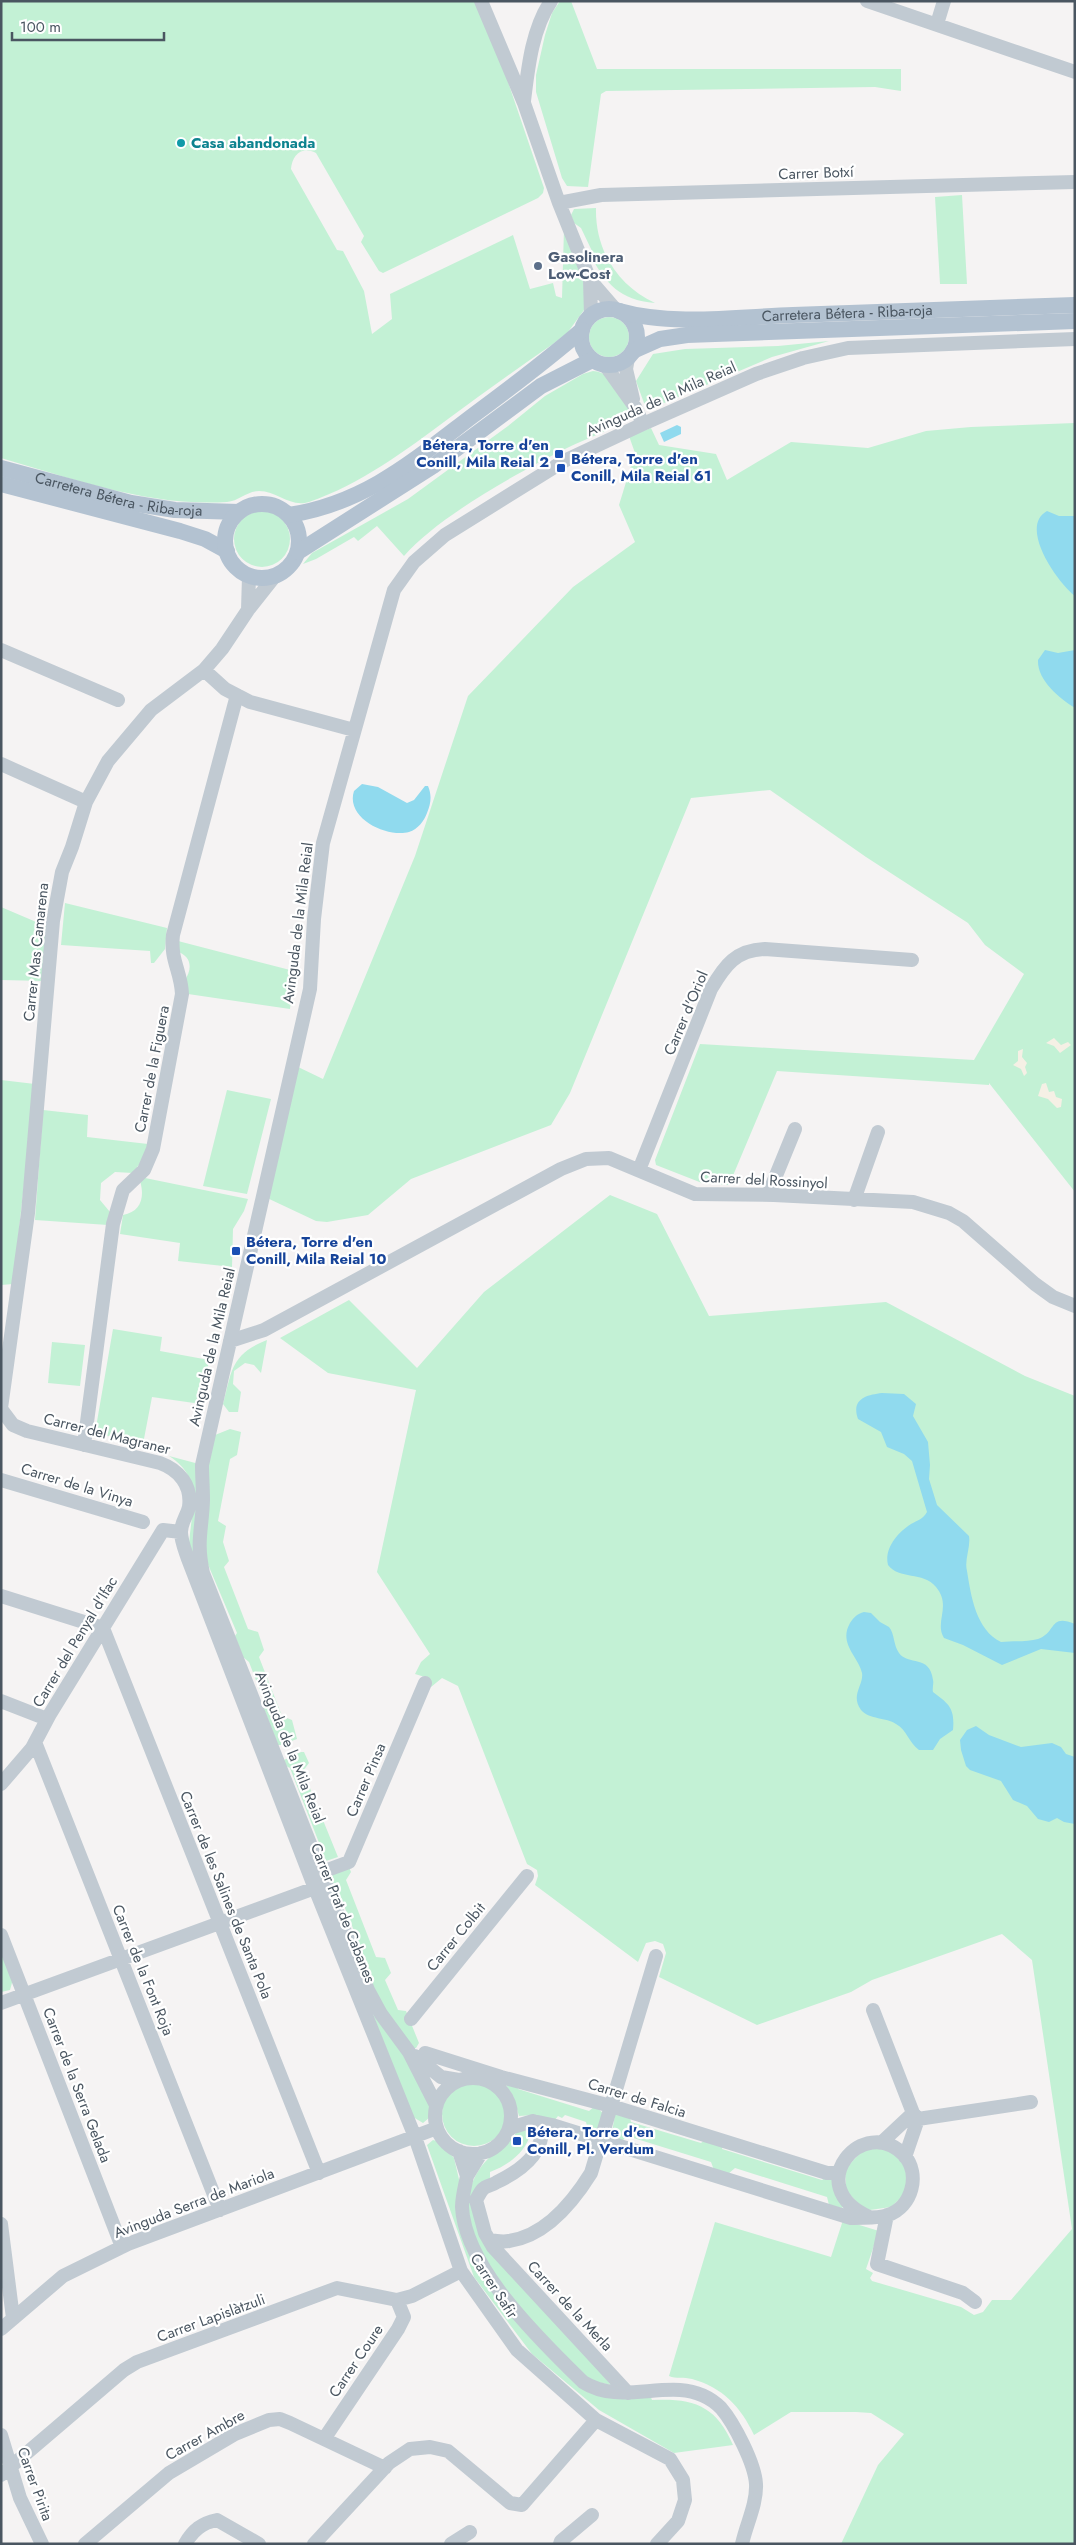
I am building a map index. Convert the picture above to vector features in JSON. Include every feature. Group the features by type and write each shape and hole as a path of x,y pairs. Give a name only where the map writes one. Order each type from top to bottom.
{"main road":[{"name":"Carretera Bétera - Riba-roja","path":"617,311 635,316 733,318 1075,305"},
{"path":"289,515 314,511 366,490 392,476 538,368 582,330 591,315 599,311 617,311 633,323 636,342 630,354 614,365 599,362 582,346 582,330"},
{"name":"Carretera Bétera - Riba-roja","path":"630,354 660,339 687,334 1075,322"},
{"path":"298,552 433,466 541,386 599,362"},
{"name":"Carretera Bétera - Riba-roja","path":"1,468 131,503 175,510 239,512"},
{"name":"Carretera Bétera - Riba-roja","path":"1,484 205,539 227,551"},
{"path":"265,504 278,507 289,515 296,526 299,539 298,552 291,564 276,576 262,578 249,576 235,566 227,551 227,530 239,512 251,505 265,504"}],"street":[{"path":"481,1 524,103 559,203 590,280 617,311"},
{"path":"524,103 530,59 546,9 551,1"},
{"path":"867,1 1075,72"},
{"path":"937,24 944,1"},
{"name":"Carrer Botxí","path":"559,203 602,196 1075,182"},
{"path":"590,280 591,315"},
{"name":"Avinguda de la Mila Reial","path":"436,2105 409,2052 381,2014 368,1990 204,1573 198,1553 198,1534 203,1500 202,1465 310,989 314,919 323,843 394,590 414,562 445,534 564,461 756,374 803,358 848,348 1075,339"},
{"path":"630,354 626,369 635,408"},
{"path":"599,362 635,408 643,424"},
{"path":"248,610 249,576"},
{"name":"Carrer Mas Camarena","path":"28,1213 54,921 62,872 86,802 108,760 133,728 151,710 204,670 222,649 248,610 276,576"},
{"path":"1,650 118,700"},
{"path":"204,670 224,689 236,695 270,708 354,730"},
{"name":"Carrer de la Figuera","path":"84,1444 114,1224 122,1190 147,1164 156,1139 182,994 181,982 172,957 173,935 236,695"},
{"path":"1,764 86,802"},
{"name":"Carrer d'Oriol","path":"639,1170 712,989 723,969 735,958 750,949 765,949 912,960"},
{"path":"768,1195 795,1129"},
{"path":"854,1200 878,1132"},
{"name":"Carrer del Rossinyol","path":"230,1341 264,1330 560,1169 586,1159 609,1158 695,1194 768,1195 913,1202 948,1213 963,1221 992,1248 1053,1297 1075,1306"},
{"name":"Carrer del Magraner","path":"28,1213 1,1408 13,1425 172,1468 182,1477 188,1490 189,1509 182,1518 181,1532"},
{"name":"Carrer de la Vinya","path":"1,1480 143,1522"},
{"name":"Carrer del Penyal d'Ifac","path":"1,1784 35,1742 47,1718 163,1530 181,1532"},
{"name":"Carrer Prat de Cabanes","path":"181,1532 188,1558 315,1888 415,2137"},
{"path":"1,1596 103,1628"},
{"name":"Carrer de les Salines de Santa Pola","path":"103,1628 319,2173"},
{"name":"Carrer Pinsa","path":"322,1872 349,1862 425,1683"},
{"path":"1,1701 47,1718"},
{"name":"Carrer de la Font Roja","path":"35,1742 220,2210"},
{"name":"Carrer Colbit","path":"411,2019 527,1876"},
{"path":"1,2003 315,1888"},
{"name":"Carrer de la Serra Gelada","path":"1,1935 122,2247"},
{"path":"533,2121 542,2130 542,2139 536,2151 527,2163 499,2182 483,2189 476,2200 485,2233 489,2240 508,2242 543,2227 577,2195 591,2173 656,1956"},
{"path":"873,2010 916,2116 905,2157"},
{"name":"Avinguda de la Mila Reial","path":"409,2052 441,2077 459,2080"},
{"name":"Carrer de Falcia","path":"425,2053 501,2077 611,2106 827,2172 839,2173"},
{"path":"471,2077 484,2078 495,2084 504,2092 511,2109 510,2128 499,2144 481,2153 460,2151 446,2142 437,2128 436,2105 441,2094 459,2080 471,2077"},
{"path":"882,2143 916,2116 1031,2102"},
{"path":"510,2128 533,2121 601,2140 850,2218 869,2217 887,2215 904,2205 912,2190 913,2179 905,2157 891,2146 882,2143 863,2145 853,2150 846,2157 839,2173 838,2184 848,2204 869,2217"},
{"name":"Avinguda Serra de Mariola","path":"1,2328 63,2276 122,2247 437,2128"},
{"name":"Carrer Safir","path":"415,2137 461,2271 517,2350 596,2420 670,2459 683,2480 685,2500 678,2521 657,2544"},
{"path":"460,2151 467,2176"},
{"path":"481,2153 467,2176 462,2206 466,2224 490,2279 507,2302 583,2382 597,2391 680,2390 700,2393 720,2408 746,2453 755,2478 754,2503 742,2544"},
{"path":"887,2215 877,2264 963,2293 975,2302"},
{"path":"1,2224 13,2318"},
{"name":"Carrer de la Merla","path":"489,2240 628,2392"},
{"path":"397,2300 412,2296 461,2271"},
{"name":"Carrer Lapislàtzuli","path":"6,2471 124,2370 137,2362 337,2288 397,2300"},
{"name":"Carrer Coure","path":"324,2438 398,2329 404,2317 397,2300"},
{"name":"Carrer Ambre","path":"85,2544 169,2473 235,2434 269,2420 280,2419 385,2468"},
{"path":"314,2544 396,2457 410,2449 430,2446 448,2451 510,2503 522,2505 596,2420"},
{"name":"Carrer Pirita","path":"1,2435 6,2471 42,2544"},
{"path":"560,2544 561,2541 592,2515"},
{"path":"185,2544 198,2527 206,2522 217,2520 259,2544"},
{"path":"451,2544 470,2532"}],"green space":[{"path":"1,1 478,1 488,23 544,188 543,193 538,198 383,273 379,271 361,242 364,236 316,153 306,150 302,151 293,159 291,169 337,250 343,251 364,291 372,334 392,319 390,294 513,235 530,289 553,283 556,296 562,298 564,229 583,278 586,306 584,310 568,332 553,344 399,455 347,486 309,502 296,503 259,491 227,502 198,502 141,496 112,490 1,458"},
{"path":"560,1 571,1 597,69 901,69 901,91 875,87 606,91 601,94 588,187 567,186 562,178 536,92 536,75 545,35 552,13"},
{"path":"962,195 967,284 940,284 935,197"},
{"path":"596,208 600,238 604,252 611,265 630,287 655,303 632,298 615,289 589,254 592,251 581,228 574,223 571,215 574,209"},
{"path":"609,317 623,323 629,337 623,351 609,357 595,351 589,337 595,323"},
{"path":"829,341 772,357 650,409 644,403 636,381 653,354 685,349 778,346"},
{"path":"593,371 607,376 617,386 631,414 623,422 567,448 481,496 437,526 404,556 377,526 358,541 354,537 316,559 303,564 312,553 408,499 508,426 545,396 583,374"},
{"path":"1075,423 1075,1192 989,1083 989,1085 777,1071 729,1185 702,1183 656,1165 655,1160 700,1044 974,1060 1024,974 985,945 968,923 866,857 770,790 691,798 570,1093 551,1125 411,1179 368,1215 327,1222 316,1221 265,1197 296,1066 323,1079 415,856 468,696 573,587 635,542 619,505 635,453 629,436 651,428 659,445 716,454 727,480 791,442 868,448 926,431 971,427"},
{"path":"262,511 273,513 282,519 288,528 290,539 288,550 282,559 273,565 262,567 251,565 242,559 236,550 234,539 236,528 242,519 251,513"},
{"path":"65,903 167,928 165,949 154,963 151,963 150,951 61,945"},
{"path":"1,907 48,927 44,981 1,980"},
{"path":"178,941 294,971 290,1009 188,994 184,981 190,968 185,956 176,951"},
{"path":"1,1080 35,1084 13,1284 1,1285"},
{"path":"227,1090 271,1099 247,1194 203,1186"},
{"path":"43,1110 88,1115 87,1137 148,1144 143,1159 133,1173 115,1172 101,1183 100,1200 110,1212 108,1225 35,1220"},
{"path":"145,1178 248,1199 244,1211 233,1229 232,1267 178,1261 180,1243 120,1234 123,1215 134,1211 140,1203 142,1193 140,1181"},
{"path":"610,1195 657,1214 709,1316 886,1302 1025,1376 1075,1396 1075,2544 841,2544 878,2465 904,2434 871,2413 791,2412 754,2435 737,2407 713,2387 692,2379 669,2376 715,2222 831,2257 843,2220 879,2231 866,2269 873,2273 870,2278 872,2281 961,2307 974,2315 983,2312 992,2300 1011,2300 1072,2229 1032,1960 1002,1934 872,1980 851,1992 757,2025 659,1977 666,1953 663,1944 655,1941 646,1943 638,1962 535,1885 538,1876 537,1870 527,1864 458,1686 442,1678 431,1687 428,1678 415,1674 421,1662 430,1654 377,1572 416,1390 328,1373 280,1338 349,1300 417,1368 484,1292"},
{"path":"113,1329 162,1337 160,1351 209,1360 201,1404 152,1397 143,1444 95,1433"},
{"path":"267,1340 261,1373 254,1365 245,1363 234,1371 233,1384 241,1392 238,1412 229,1412 223,1404 231,1372 235,1364 246,1351"},
{"path":"52,1342 85,1345 80,1386 48,1383"},
{"path":"230,1429 241,1432 237,1455 230,1459 218,1521 226,1526 223,1542 229,1561 224,1567 248,1629 258,1632 264,1650 259,1657 282,1716 292,1720 297,1739 281,1745 278,1745 262,1704 264,1701 249,1662 243,1657 235,1636 237,1633 204,1555 208,1464 215,1435"},
{"path":"169,1456 199,1464 194,1539 376,2017 406,2055 430,2096 430,2117 423,2123 413,2117 189,1545 193,1507 192,1485 188,1475"},
{"path":"304,1752 309,1763 303,1771 338,1857 326,1861 321,1856 323,1853 290,1768 286,1766 284,1760"},
{"path":"349,1867 351,1872 346,1880 376,1957 385,1958 391,1973 385,1980 398,2010 406,2011 419,2043 416,2048 413,2048 380,2004 363,1964 366,1961 335,1883 331,1883 329,1875"},
{"path":"1,1947 13,1979 10,1990 1,1992"},
{"path":"468,2082 480,2082 497,2091 504,2102 506,2114 504,2126 497,2137 480,2146 468,2146 456,2141 447,2132 442,2120 442,2108 447,2096 456,2087"},
{"path":"516,2082 518,2089 589,2111 595,2106 604,2114 598,2129 588,2130 586,2122 565,2115 562,2118 558,2116 555,2120 533,2115 519,2116 513,2096 506,2085"},
{"path":"629,2114 631,2122 701,2143 708,2137 724,2142 722,2149 822,2180 829,2174 843,2207 829,2205 827,2197 735,2168 728,2174 714,2170 711,2162 627,2136 621,2142 611,2137 615,2115"},
{"path":"532,2125 537,2132 531,2132 521,2152 504,2166 490,2172 490,2179 474,2212 611,2385 593,2381 579,2371 535,2324 510,2296 489,2266 474,2235 469,2204 476,2175 499,2149 521,2130"},
{"path":"433,2140 440,2142 454,2158 481,2273 579,2384 650,2395 652,2400 691,2403 711,2413 719,2421 733,2445 674,2453 599,2410 532,2354 474,2277 427,2145"},
{"path":"867,2146 897,2153 909,2171 906,2193 891,2207 870,2210 860,2206 846,2190 845,2169"}],"sand":[{"path":"1054,1038 1061,1045 1068,1042 1071,1045 1060,1053 1054,1046 1046,1043"},
{"path":"1023,1049 1022,1057 1027,1063 1025,1067 1027,1073 1024,1076 1021,1069 1013,1065 1018,1061 1018,1051"},
{"path":"1046,1083 1049,1092 1054,1091 1056,1097 1062,1099 1061,1107 1057,1108 1048,1099 1038,1096 1042,1084"}],"water":[{"path":"677,425 681,427 681,434 664,442 660,433"},
{"path":"1047,511 1059,516 1075,516 1075,596 1051,568 1039,541 1037,529 1039,519"},
{"path":"1045,650 1058,653 1075,650 1075,708 1056,694 1041,675 1038,660"},
{"path":"362,784 378,787 407,803 414,800 425,786 428,786 430,803 424,819 412,831 400,833 380,829 370,824 356,810 353,801 354,791"},
{"path":"882,1393 904,1394 916,1404 913,1416 928,1442 929,1479 937,1505 969,1536 966,1567 973,1601 980,1621 993,1637 1001,1642 1038,1639 1044,1636 1057,1622 1067,1621 1075,1624 1075,1653 1041,1649 1002,1665 963,1645 944,1638 941,1632 943,1601 936,1587 925,1579 898,1573 888,1565 888,1553 893,1542 906,1528 922,1518 927,1512 912,1461 904,1454 887,1447 881,1432 858,1419 856,1412 861,1399"},
{"path":"864,1612 871,1613 880,1622 889,1627 897,1650 903,1657 923,1663 928,1667 933,1680 933,1692 947,1703 952,1711 953,1730 940,1739 933,1750 919,1750 900,1727 892,1722 865,1713 858,1705 857,1695 862,1673 850,1650 846,1637 851,1621 854,1617"},
{"path":"976,1726 989,1735 1021,1747 1052,1743 1061,1747 1066,1754 1075,1757 1075,1824 1064,1822 1057,1818 1049,1822 1038,1819 1027,1806 1013,1800 1001,1781 970,1770 966,1766 960,1740 967,1730"}],"place":[{"name":"Casa abandonada","path":"181,143"},
{"name":"Gasolinera Low-Cost","path":"538,266"},
{"name":"Bétera, Torre d'en Conill, Mila Reial 2","path":"559,454"},
{"name":"Bétera, Torre d'en Conill, Mila Reial 61","path":"561,468"},
{"name":"Bétera, Torre d'en Conill, Mila Reial 10","path":"236,1251"},
{"name":"Bétera, Torre d'en Conill, Pl. Verdum","path":"517,2141"}]}
